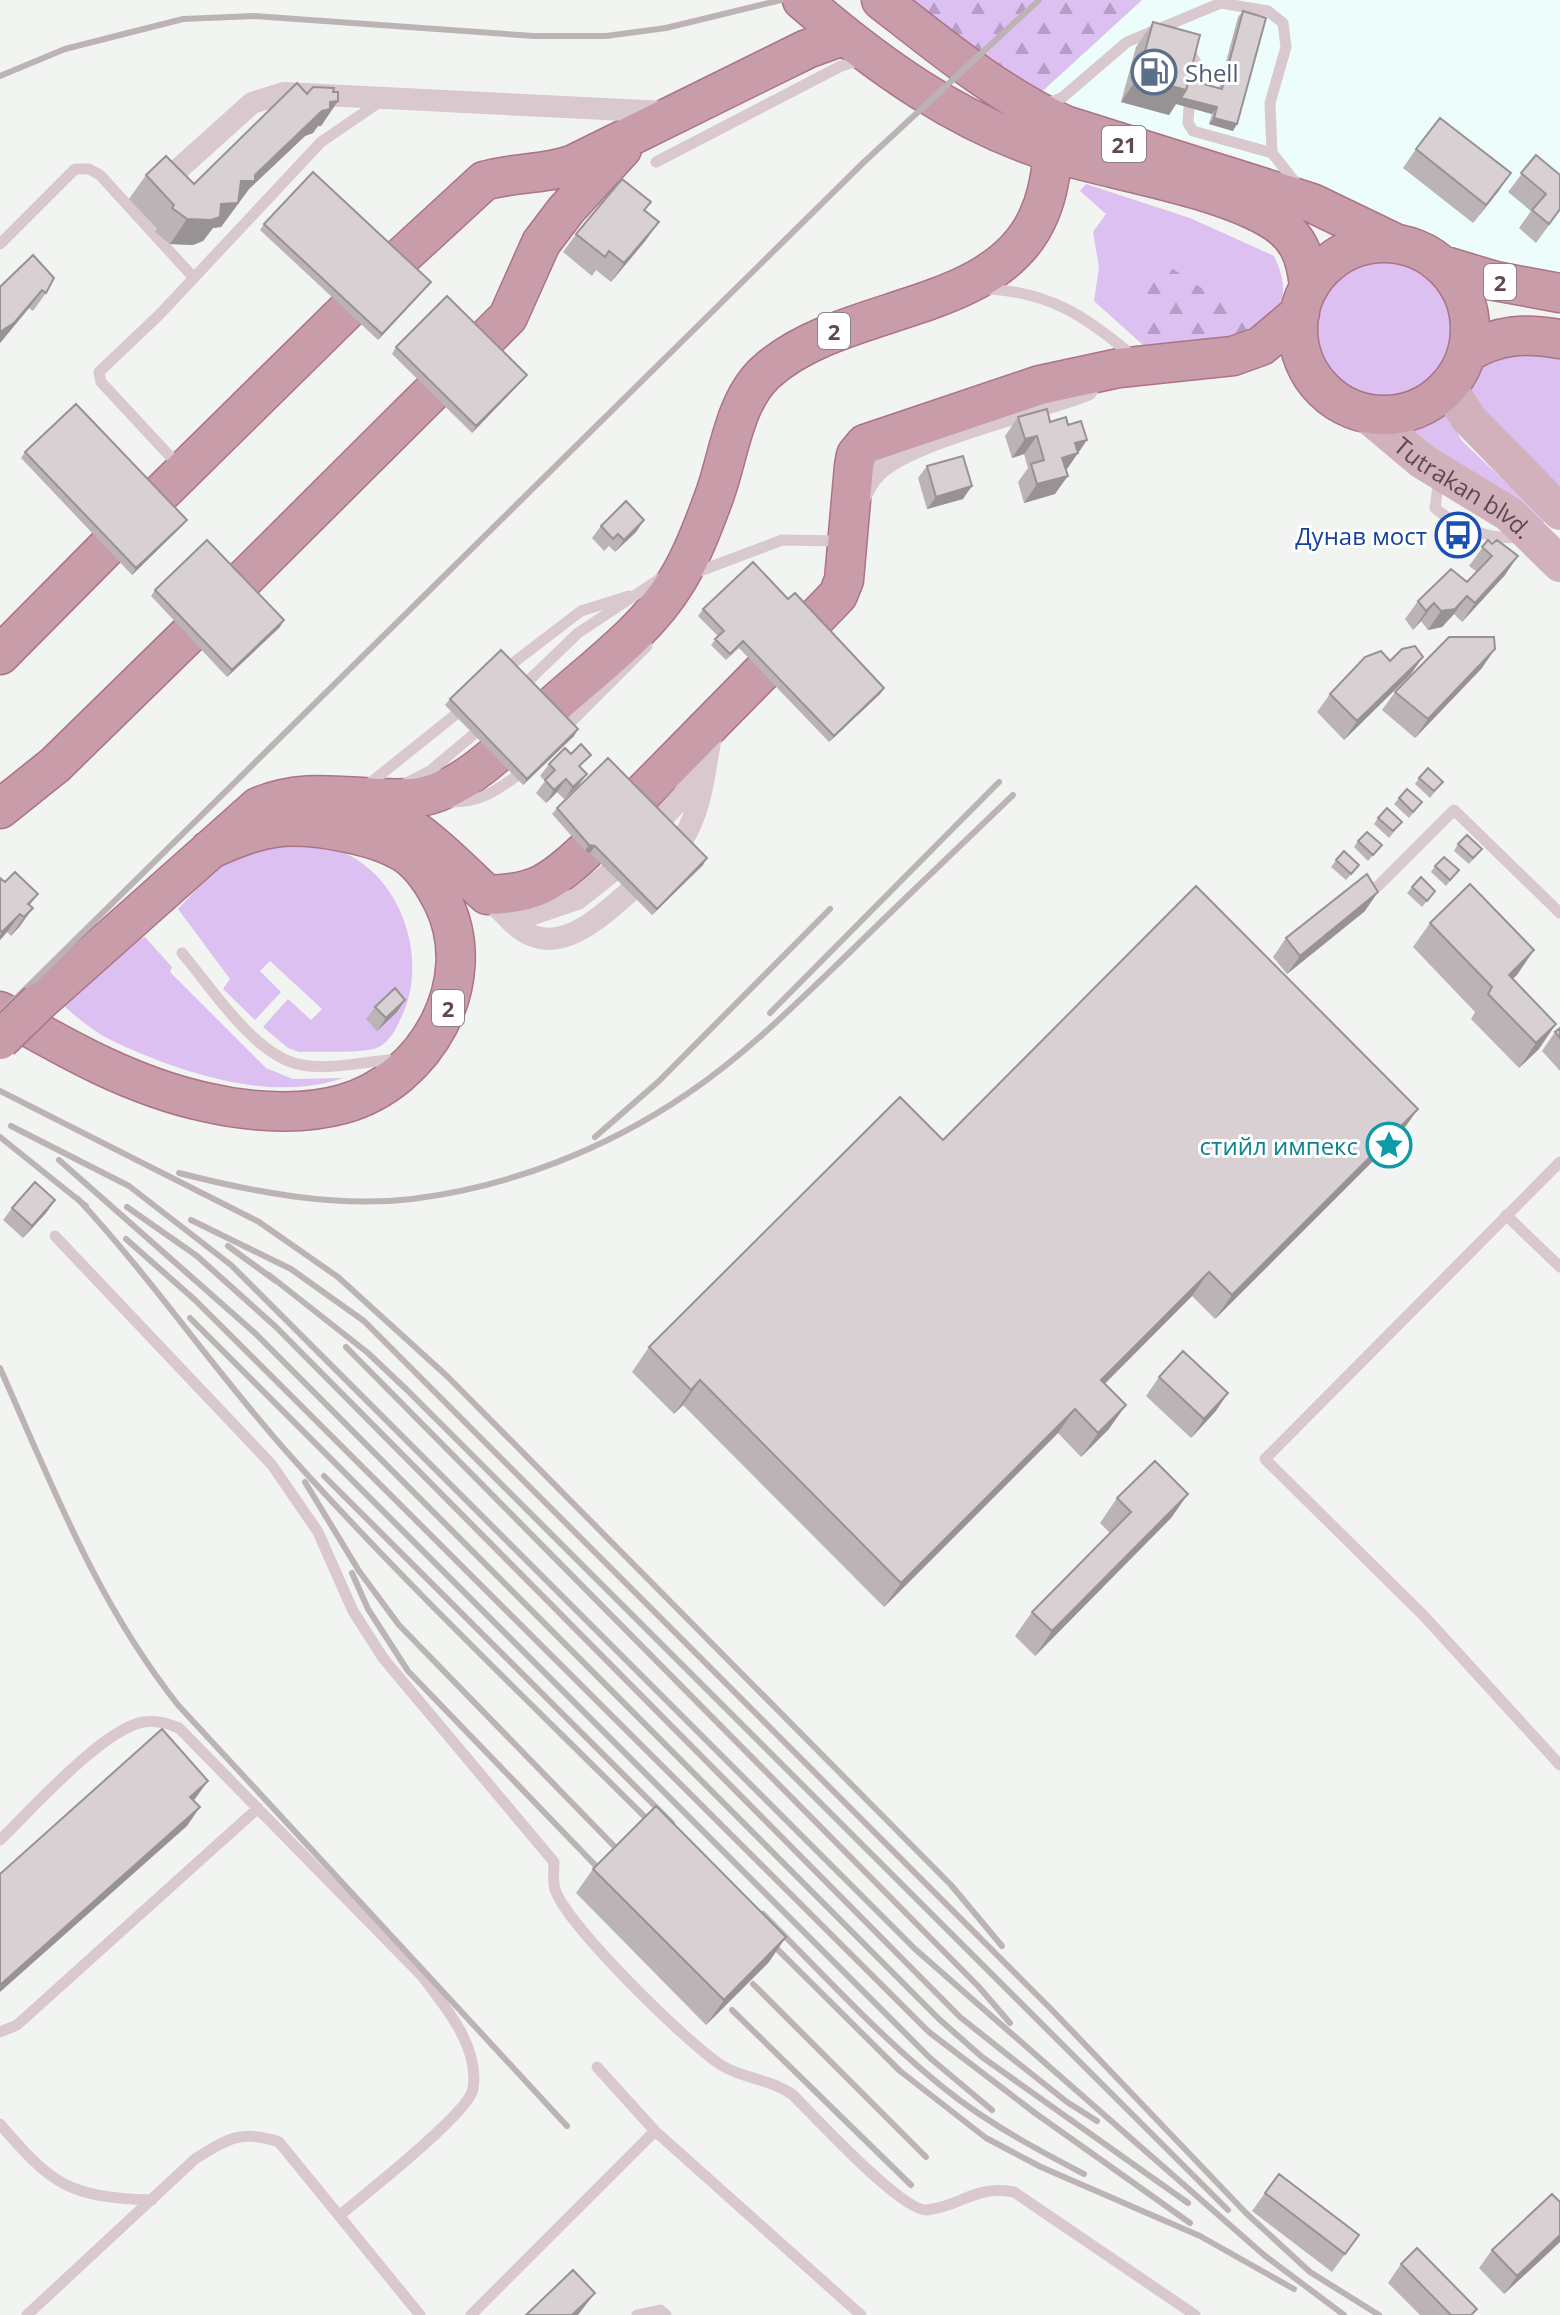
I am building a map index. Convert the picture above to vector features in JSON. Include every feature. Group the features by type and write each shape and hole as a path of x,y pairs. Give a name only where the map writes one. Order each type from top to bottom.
{"highway":[{"path":"483,342 508,317 541,243 566,210 648,146 675,113 857,47 802,0"},
{"name":"21","path":"881,0 981,79 1034,110 1078,129 1312,203 1395,243"},
{"name":"2","path":"857,47 965,116 1054,152 1203,194 1268,217 1300,246 1304,300 1298,335 1312,377 1327,394 1365,413 1388,415 1410,412 1431,402 1448,387 1467,353 1470,329 1467,305 1457,283 1442,265 1420,250 1395,243"},
{"path":"397,261 484,181 502,176 556,171 648,146"},
{"name":"2","path":"546,708 678,589 715,494 744,405 764,373 809,341 981,278 1028,236 1047,193 1054,152"},
{"path":"812,622 838,595 844,580 856,455 865,444 1040,385 1131,367 1233,356 1261,346 1304,300 1324,267 1345,252 1369,244 1395,243"},
{"name":"2","path":"1442,265 1495,281 1560,293"},
{"path":"156,498 346,311"},
{"name":"2","path":"1467,353 1483,343 1511,335 1560,339"},
{"path":"1233,356 1298,377 1327,394"},
{"path":"239,584 431,393"},
{"path":"0,655 106,548"},
{"path":"0,809 55,765 188,635"},
{"path":"649,810 716,718 762,672"},
{"name":"2","path":"0,1040 258,807 296,795 414,798 448,787 475,773 494,755"},
{"name":"2","path":"351,794 407,825 499,908"},
{"name":"2","path":"0,1011 67,1049 140,1082 203,1102 261,1109 319,1109 363,1097 409,1064 436,1032 447,1011 454,985 455,947 449,916 439,893 407,855 376,839 313,826 268,826 209,850"},
{"name":"2","path":"261,1109 330,1095 359,1082 389,1060 413,1029 428,987 429,954 415,901 399,878 350,833"},
{"path":"499,908 558,877 597,862"}],"main road":[{"name":"Tutrakan blvd.","path":"1448,387 1479,430 1560,512"},
{"name":"Tutrakan blvd.","path":"1365,413 1439,474 1509,514 1560,564"}],"street":[{"path":"172,175 252,103 284,93 382,101 675,113"},
{"path":"681,842 693,824 702,797 705,761 716,718"},
{"path":"649,810 683,796 705,761"},
{"path":"499,908 524,932 541,938 557,937 578,931 602,917 629,892"}],"lane":[{"path":"1034,110 1063,97 1127,42 1162,27 1221,3 1268,11 1283,23 1286,47 1270,103 1272,153"},
{"path":"1162,27 1184,42 1196,63 1193,88"},
{"path":"648,146 841,66 857,47"},
{"path":"184,471 101,382 99,372 194,278 321,142 382,101"},
{"path":"1189,107 1188,123 1193,131 1272,153 1312,203"},
{"path":"0,244 75,169 89,169 100,175 194,278"},
{"path":"959,288 1006,289 1063,305 1131,367"},
{"path":"678,589 713,564 782,540 850,526"},
{"path":"546,708 578,633 641,593 666,574 693,546"},
{"path":"508,667 581,611 641,593"},
{"path":"546,708 660,632"},
{"path":"351,794 455,715"},
{"path":"351,794 494,755"},
{"path":"1378,886 1454,810 1560,913"},
{"path":"182,953 249,1032 273,1054 302,1065 389,1060"},
{"path":"1560,1162 1265,1459 1424,1616 1560,1765"},
{"path":"1506,1215 1560,1267"},
{"path":"55,1236 272,1465 318,1532 353,1611 383,1658 554,1862 555,1891 579,1928 697,2048 724,2067 776,2083 793,2095 898,2198 921,2210 943,2208 992,2188 1014,2192 1195,2315"},
{"path":"0,1840 109,1737 140,1722 160,1721 179,1728 421,1975 454,2017 471,2059 473,2091 456,2115 340,2215"},
{"path":"0,2032 17,2025 258,1808"},
{"path":"597,2067 655,2131 861,2315"},
{"path":"0,2124 38,2168 77,2192 114,2199 152,2200"},
{"path":"471,2315 655,2131"},
{"path":"27,2315 195,2159 227,2138 256,2134 279,2142 420,2315"},
{"path":"637,2315 660,2310 666,2315"}],"shaded area":[{"path":"1142,0 1560,0 1560,280 1477,263 1302,182 1225,151 1035,98"}],"green space":[{"path":"911,0 1142,0 1035,98"},
{"path":"1086,184 1190,218 1274,256 1283,286 1276,312 1260,327 1138,301 1143,345 1094,301 1099,267 1093,232 1106,214 1080,191"},
{"path":"1152,255 1260,327 1246,335 1143,345 1138,287"},
{"path":"1383,259 1411,265 1434,281 1450,304 1456,332 1450,360 1434,383 1411,399 1383,405 1355,399 1332,383 1316,360 1310,332 1316,304 1332,281 1355,265"},
{"path":"1509,352 1560,355 1560,498 1484,423 1468,384 1483,359"},
{"path":"1442,406 1462,441 1546,520 1539,527 1465,483 1399,422 1419,418"},
{"path":"274,841 316,844 346,853 374,873 400,910 412,953 409,998 399,1022 379,1047 340,1052 299,1052 288,1048 263,1027 288,999 311,1020 322,1009 270,961 260,971 281,992 255,1020 223,989 230,979 178,909 224,860"},
{"path":"145,937 172,967 170,972 266,1068 293,1079 343,1078 315,1085 257,1086 196,1073 139,1053 106,1037 59,1002 102,958"}],"building":[{"path":"1243,11 1266,18 1237,124 1214,118 1217,107 1181,98 1189,80 1222,89"},
{"path":"1153,22 1200,35 1186,90 1138,77"},
{"path":"297,83 307,94 313,87 334,88 333,92 338,92 338,101 330,102 330,109 322,111 255,175 255,181 241,181 238,203 221,204 220,217 211,220 187,219 172,208 174,205 146,175 166,156 194,184"},
{"path":"1440,118 1511,173 1486,205 1416,149"},
{"path":"1536,155 1560,175 1560,209 1549,224 1532,210 1546,194 1521,173"},
{"path":"313,172 431,282 382,334 264,224"},
{"path":"622,179 651,202 644,210 659,222 624,263 609,251 605,257 576,234"},
{"path":"33,255 54,278 46,293 42,290 14,323 0,332 0,287"},
{"path":"447,296 527,375 476,426 396,347"},
{"path":"76,404 187,520 136,568 25,452"},
{"path":"1047,409 1050,422 1066,417 1068,425 1081,421 1087,440 1075,443 1078,453 1062,458 1068,476 1037,484 1031,464 1044,460 1037,436 1025,439 1018,417"},
{"path":"963,456 972,486 936,497 927,466"},
{"path":"626,501 644,520 624,540 618,534 613,539 601,526"},
{"path":"207,540 284,620 232,670 155,590"},
{"path":"1488,540 1492,544 1497,540 1518,556 1475,603 1467,596 1455,609 1441,611 1434,603 1426,611 1418,601 1451,569 1467,582 1492,556 1482,547"},
{"path":"753,562 788,599 795,593 884,688 834,736 743,641 730,654 715,639 724,631 703,609"},
{"path":"1449,637 1494,637 1495,649 1428,719 1395,692"},
{"path":"1415,646 1423,657 1357,721 1330,694 1365,657 1381,651 1390,661 1402,649"},
{"path":"501,650 578,729 527,779 450,699"},
{"path":"581,744 591,755 579,766 587,774 573,787 566,779 554,790 545,780 555,770 549,764 565,748 571,754"},
{"path":"608,758 707,858 657,909 595,846 589,845 557,808"},
{"path":"1428,768 1443,782 1434,791 1419,778"},
{"path":"1407,789 1422,802 1413,812 1399,798"},
{"path":"1387,808 1402,822 1393,831 1378,818"},
{"path":"1367,832 1382,845 1373,855 1358,841"},
{"path":"1467,835 1482,849 1473,858 1458,844"},
{"path":"1344,851 1359,865 1351,874 1336,860"},
{"path":"1444,857 1459,870 1450,880 1435,866"},
{"path":"15,872 38,894 28,904 33,908 24,917 20,914 2,932 0,878 5,882"},
{"path":"1367,874 1378,892 1300,956 1286,938"},
{"path":"1421,877 1435,891 1427,901 1412,887"},
{"path":"1470,884 1534,950 1509,975 1556,1024 1536,1043 1488,994 1492,987 1430,923"},
{"path":"1196,886 1418,1109 1232,1295 1209,1272 1101,1380 1126,1405 1098,1433 1075,1409 901,1583 700,1380 691,1390 649,1347 900,1097 943,1140"},
{"path":"395,988 405,1000 386,1018 375,1007"},
{"path":"35,1182 55,1200 32,1226 12,1208"},
{"path":"1183,1351 1228,1393 1204,1419 1159,1377"},
{"path":"1155,1461 1188,1494 1052,1631 1032,1612 1131,1512 1117,1498"},
{"path":"162,1729 208,1781 190,1797 200,1807 0,1985 0,1874"},
{"path":"656,1806 786,1937 724,2000 593,1869"},
{"path":"1279,2174 1359,2235 1345,2254 1265,2193"},
{"path":"1552,2194 1560,2202 1560,2235 1517,2276 1492,2250"},
{"path":"1417,2248 1477,2309 1471,2315 1451,2315 1401,2264"},
{"path":"573,2270 595,2293 572,2315 526,2315"}],"railway":[{"path":"0,76 65,49 183,19 254,16 534,36 606,36 666,28 781,0"},
{"path":"0,1014 864,162 1039,0"},
{"path":"770,1013 999,782"},
{"path":"179,1173 294,1196 383,1201 412,1199 485,1185 556,1163 590,1148 656,1114 709,1079 750,1045 1013,795"},
{"path":"595,1137 658,1082 830,909"},
{"path":"0,1091 259,1222 338,1277 448,1377 951,1885 1002,1946"},
{"path":"11,1126 129,1186 231,1265 915,1949 1264,2255 1344,2315"},
{"path":"0,1137 86,1206"},
{"path":"59,1160 256,1334 939,2019 982,2057 1188,2203"},
{"path":"78,1199 134,1263 266,1428 338,1508 428,1602 660,1832"},
{"path":"127,1207 197,1256 276,1327 960,2017 1067,2102 1097,2121"},
{"path":"191,1220 291,1269 364,1321 1051,2009 1246,2213 1310,2272 1379,2315"},
{"path":"126,1239 195,1300 929,2032 1035,2113 1190,2223"},
{"path":"228,1246 276,1281"},
{"path":"269,1275 368,1353 407,1390 1228,2210"},
{"path":"190,1318 930,2058 992,2110"},
{"path":"346,1347 978,1986 1010,2023"},
{"path":"0,1368 58,1500 100,1585 123,1626 178,1705 567,2126"},
{"path":"324,1476 672,1823"},
{"path":"305,1482 359,1571 399,1625 614,1846"},
{"path":"352,1573 368,1609 408,1671 596,1866"},
{"path":"763,1914 858,2010 932,2078 988,2120 1084,2174"},
{"path":"761,1933 900,2071 986,2138 1041,2167 1200,2236 1294,2289"},
{"path":"753,1984 926,2157"},
{"path":"732,2010 911,2185"}],"place":[{"name":"Shell","path":"1154,72"},
{"name":"Дунав мост","path":"1458,535"},
{"name":"стийл импекс","path":"1389,1145"}]}
